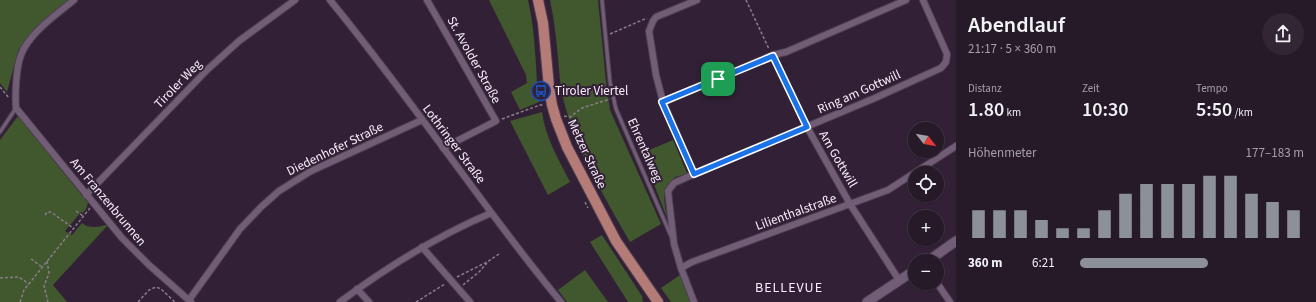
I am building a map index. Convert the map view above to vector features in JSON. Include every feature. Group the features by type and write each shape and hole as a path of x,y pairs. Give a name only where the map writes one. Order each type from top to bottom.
{"main road":[{"name":"Metzer Straße","path":"538,0 543,23 552,105 567,147 616,241 658,302"}],"street":[{"path":"16,108 18,64 23,50 30,40 49,20 74,0"},
{"name":"Tiroler Weg","path":"86,195 208,69 239,41 295,0"},
{"name":"Lothringer Straße","path":"330,0 362,39 521,253 561,302"},
{"name":"St. Avolder Straße","path":"427,0 496,121 443,148"},
{"path":"694,174 662,102 649,31 656,17 697,0"},
{"path":"662,102 786,52 906,0"},
{"name":"Ring am Gottwill","path":"674,244 668,191 674,183 875,98 941,68 946,62 947,54 922,0"},
{"name":"Am Franzenbrunnen","path":"16,108 122,238 190,301"},
{"name":"Diedenhofer Straße","path":"190,301 240,229 279,191 311,171 422,120"},
{"name":"Am Gottwill","path":"807,127 850,204 899,280"},
{"name":"Lilienthalstraße","path":"681,268 692,262 888,190 956,146"},
{"path":"340,302 384,270 422,247 491,213"},
{"path":"938,254 956,241"},
{"name":"Ehrentalweg","path":"674,244 681,268 694,302"},
{"path":"422,247 470,302"},
{"path":"867,302 908,274"},
{"path":"357,289 369,302"},
{"path":"942,290 950,302"}],"lane":[{"name":"Ehrentalweg","path":"602,0 607,36 610,82 616,109 674,244"},
{"path":"0,132 16,108"}],"path":[{"name":"Am Gottwill","path":"746,0 807,127"},
{"path":"607,36 650,17"},
{"path":"0,87 12,101 16,100"},
{"path":"564,116 570,117 582,108 613,98"},
{"path":"496,121 540,105 545,106"},
{"path":"20,302 24,290 93,204"},
{"path":"76,210 83,216"},
{"path":"45,216 47,212 51,212 73,228"},
{"path":"416,302 451,280 487,262 499,254"},
{"path":"31,259 42,267"},
{"path":"47,261 49,273 44,286 48,302"},
{"path":"463,285 479,272 487,262"},
{"path":"0,278 19,277 29,284"},
{"path":"138,302 149,290 156,287 175,302"}],"green space":[{"path":"0,0 70,0 35,30 23,43 18,51 7,92 0,83"},
{"path":"489,0 528,0 536,58 539,102 520,110 511,92 527,83 526,75"},
{"path":"550,0 598,0 610,110 661,224 630,242 592,174 576,139 570,121 561,90 556,34"},
{"path":"542,112 549,139 570,182 548,195 510,121"},
{"path":"18,116 88,203 83,213 81,212 65,231 72,235 82,223 91,227 107,226 53,285 67,302 0,302 0,140"},
{"path":"673,140 687,173 674,178 666,188 664,197 667,218 642,153"},
{"path":"602,235 642,296 643,302 628,302 590,242"},
{"path":"585,270 608,302 567,302 558,290"},
{"path":"680,275 690,302 671,302 661,288"}],"place":[{"name":"Tiroler Viertel","path":"541,91"}],"district":[{"name":"BELLEVUE","path":"789,288"}],"route":[{"path":"773,56 807,127 694,174 662,102 718,79 773,56"}]}
